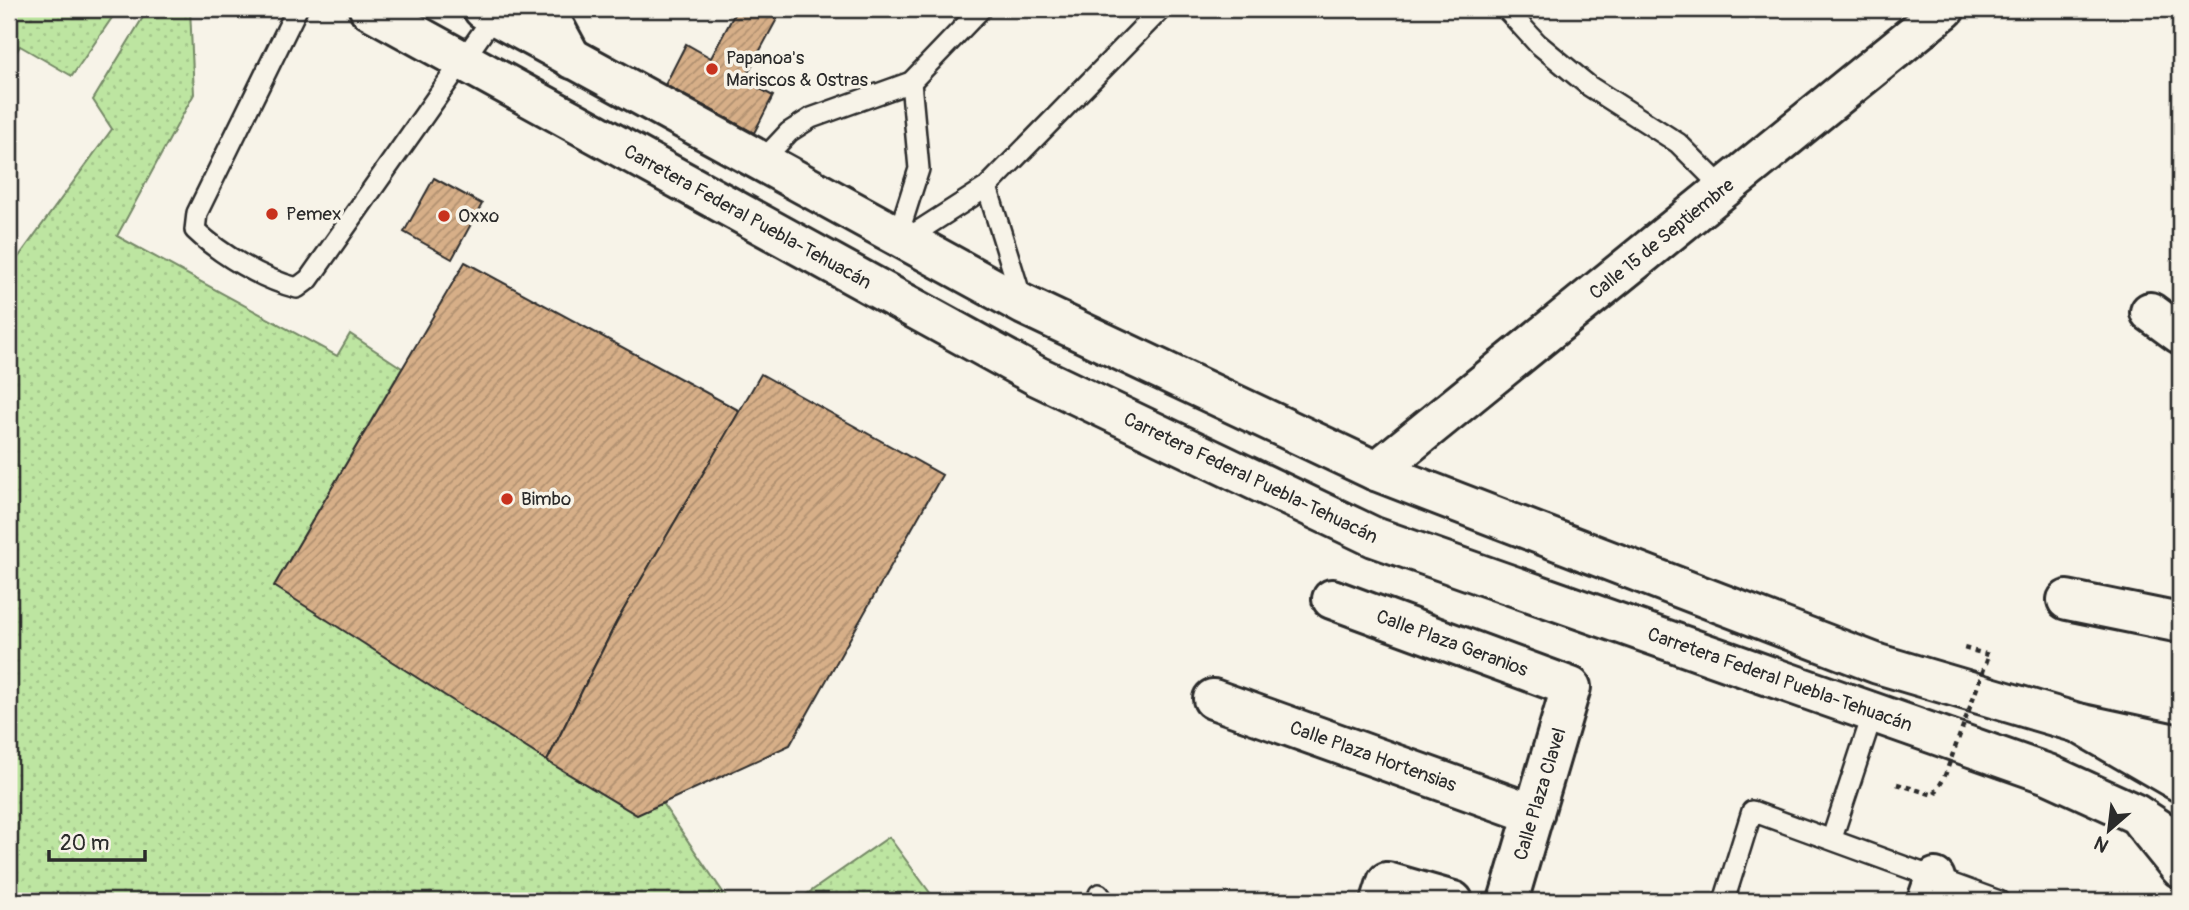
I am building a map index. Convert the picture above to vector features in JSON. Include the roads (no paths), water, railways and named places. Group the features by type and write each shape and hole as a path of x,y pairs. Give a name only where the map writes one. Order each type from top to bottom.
{"main road":[{"name":"Carretera Federal Puebla-Tehuacán","path":"371,9 462,62 1037,376 1374,537 1874,710 2048,774 2136,814 2180,843"},
{"path":"545,9 572,58"},
{"name":"Calle 15 de Septiembre","path":"1377,471 1945,9"},
{"path":"489,12 900,240 1024,305 1377,471 1878,664 2078,723 2180,745"},
{"name":"Calle Plaza Geranios","path":"1332,599 1571,687"},
{"path":"2067,600 2180,623"},
{"name":"Calle Plaza Clavel","path":"1508,901 1571,687"},
{"name":"Calle Plaza Hortensias","path":"1213,699 1534,814"},
{"path":"2078,723 2180,782"},
{"path":"2136,814 2180,868"},
{"path":"1384,892 1453,901"}],"lane":[{"path":"297,9 197,213 195,230 208,243 277,283 297,288 309,279 462,62 489,12"},
{"path":"761,163 789,132 811,118 911,82 981,9"},
{"path":"900,240 987,187 1161,9"},
{"path":"1506,9 1547,51 1589,86 1678,143 1724,189"},
{"path":"900,240 919,169 911,82"},
{"path":"987,187 1024,305"},
{"path":"1832,838 1874,710"},
{"path":"1724,901 1752,811 1832,838 1931,890 1999,901"}],"place":[{"name":"Papanoa's Mariscos & Ostras","path":"712,69"},
{"name":"Pemex","path":"272,214"},
{"name":"Oxxo","path":"444,216"},
{"name":"Bimbo","path":"507,499"}]}
